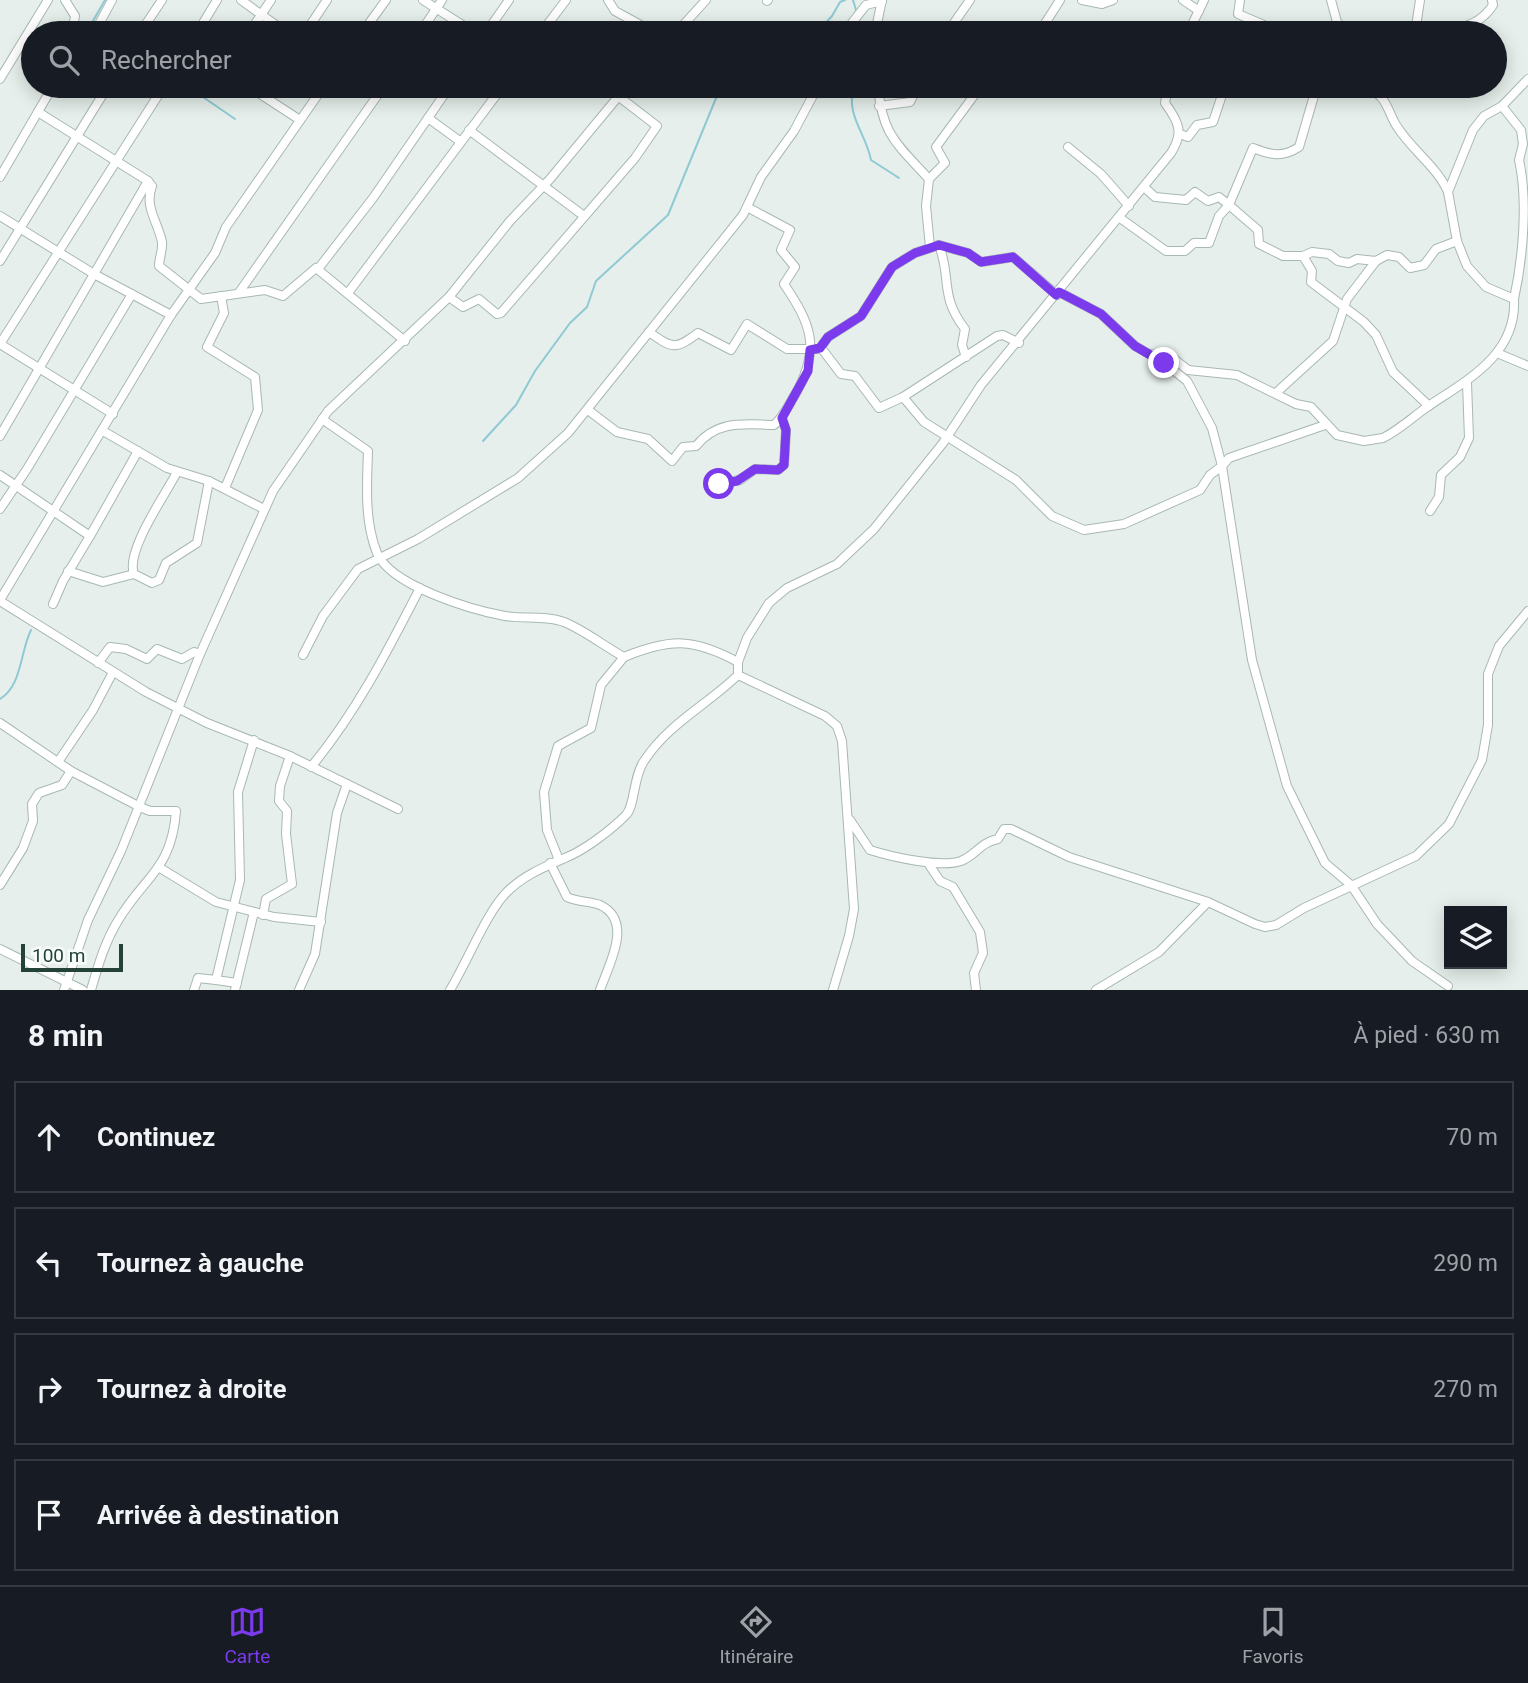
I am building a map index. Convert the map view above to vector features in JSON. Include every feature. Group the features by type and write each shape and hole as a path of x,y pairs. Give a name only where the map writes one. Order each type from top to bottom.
{"street":[{"path":"35,21 48,0"},
{"path":"65,0 75,16 74,21"},
{"path":"101,21 112,0"},
{"path":"148,21 162,0"},
{"path":"204,21 217,0"},
{"path":"241,0 270,21"},
{"path":"257,21 271,0"},
{"path":"313,21 327,0"},
{"path":"371,21 386,0"},
{"path":"423,0 456,21"},
{"path":"428,21 442,0"},
{"path":"494,21 509,0"},
{"path":"550,21 566,0"},
{"path":"608,0 615,11 633,21"},
{"path":"687,21 706,0"},
{"path":"853,21 867,4 882,0 878,21"},
{"path":"956,21 971,0"},
{"path":"1047,21 1060,0"},
{"path":"1082,0 1102,4 1112,0"},
{"path":"1183,0 1199,10"},
{"path":"1194,21 1204,0"},
{"path":"1240,0 1238,14 1255,21"},
{"path":"1331,0 1337,21"},
{"path":"1416,21 1420,0"},
{"path":"1477,21 1487,15 1493,5 1492,0"},
{"path":"0,79 21,44"},
{"path":"1449,197 1473,130 1484,116 1502,106 1528,79"},
{"path":"0,177 46,98"},
{"path":"0,261 100,98"},
{"path":"113,414 0,344 156,98"},
{"path":"266,98 300,120"},
{"path":"316,98 226,227 215,253 171,314 0,600 98,663 179,710 231,734 254,740 290,756 398,810"},
{"path":"240,291 376,98"},
{"path":"318,269 442,98"},
{"path":"348,293 494,98"},
{"path":"65,986 88,920 140,807 201,654 264,509 322,419 449,297 510,221 616,98"},
{"path":"449,297 463,307 477,299 497,314 501,313 658,128 620,98"},
{"path":"303,655 346,581 358,569 518,478 568,433 691,284 747,207 761,177 794,131 812,98"},
{"path":"879,98 889,135 929,179"},
{"path":"879,106 908,103 911,98"},
{"path":"966,357 962,345 965,329 948,303 945,262 935,246 926,206 929,179 945,163 936,147 972,98"},
{"path":"450,990 505,894 626,815 632,805 636,774 659,740 718,695 738,675 738,662 750,631 769,603 782,591 841,561 874,529 946,438 976,391 1019,343 1175,146 1180,134 1179,123 1165,98"},
{"path":"1180,134 1188,136 1197,125 1213,122 1221,98"},
{"path":"1120,218 1166,251 1185,251 1195,243 1209,243 1219,216 1229,205 1253,148 1267,155 1279,156 1299,146 1314,98"},
{"path":"1381,98 1391,108 1393,121 1420,158 1442,177 1449,197 1457,241 1467,266 1481,283 1514,299"},
{"path":"1155,355 1170,356 1188,370 1233,373 1277,392 1296,404 1311,407 1325,425 1343,437 1374,441 1390,435 1466,383 1497,353 1513,323 1525,227 1525,175 1519,160 1521,130 1502,106"},
{"path":"38,112 148,181 153,187 148,198 153,223 162,244 159,266 203,300 240,291 265,290 286,295 313,269 318,269 405,341"},
{"path":"428,118 461,142"},
{"path":"469,130 584,216"},
{"path":"1068,146 1101,174 1129,206"},
{"path":"0,436 148,181"},
{"path":"1144,187 1155,197 1186,200 1195,192 1208,201 1219,197 1258,230 1259,244 1283,256 1303,257 1312,252 1329,254 1339,262 1376,261"},
{"path":"589,410 617,432 648,439 672,461 683,447 696,446 705,434 726,425 774,425 782,418 808,371 811,336 805,327 804,313 784,284 795,267 781,252 790,230 747,207"},
{"path":"0,216 94,274 171,314"},
{"path":"1277,392 1333,341 1344,306 1376,261 1387,255 1399,257 1409,268 1424,265 1436,249 1457,241"},
{"path":"649,332 669,346 682,346 698,333 731,350 747,324 785,348 820,348 828,337 861,316 892,267 935,246 968,253 981,262 1013,257 1058,293 1101,314 1135,346 1155,355 1187,382 1212,428 1222,466 1252,660 1283,775 1325,863 1351,885 1377,924 1412,961 1448,986"},
{"path":"1303,257 1312,271 1311,282 1344,306 1376,335 1385,360 1393,372 1429,406"},
{"path":"0,509 132,294"},
{"path":"221,296 224,313 207,347 256,378 258,407 225,488"},
{"path":"820,348 841,374 855,376 879,408 903,397 1000,335 1019,343"},
{"path":"1497,353 1528,366"},
{"path":"1430,511 1439,497 1441,475 1460,457 1469,438 1471,420 1466,383"},
{"path":"903,397 919,417 946,438 988,460 1016,480 1052,516 1088,531 1127,523 1200,490 1210,475 1229,458 1325,425"},
{"path":"712,489 719,484 740,480 755,469 778,470 784,465 786,430 782,418"},
{"path":"322,419 368,451 367,498 372,533 380,558 400,576 420,588 471,609 508,617 564,622 624,657"},
{"path":"103,431 177,472 209,481 264,509"},
{"path":"53,604 68,571 138,451"},
{"path":"134,574 132,569 140,541 177,472"},
{"path":"0,475 90,536"},
{"path":"68,571 103,582 134,574 155,583 166,563 194,547 209,481"},
{"path":"311,767 336,737 354,709 420,588"},
{"path":"848,817 870,850 936,866 958,862 975,853 985,841 998,839 1007,828 1079,860 1208,902 1255,925 1270,927 1351,885 1416,856 1452,820 1476,776 1484,752 1488,725 1488,674 1499,646 1528,611"},
{"path":"600,990 619,933 617,922 601,906 567,897 547,830 544,801 554,752 563,740 591,728 601,685 624,657 656,644 680,642 714,650 738,662"},
{"path":"98,663 110,647 127,649 149,659 157,649 181,659 194,652 201,654"},
{"path":"58,762 93,710 113,672"},
{"path":"738,675 809,706 833,721 842,741 853,917 833,990"},
{"path":"0,723 71,771 140,807 150,811 176,811 160,868 120,916 100,959 91,990"},
{"path":"216,980 240,880 238,792 254,740"},
{"path":"194,990 198,978 216,980 236,987 258,914 266,899 292,884 286,834 287,811 279,801 280,786 290,756"},
{"path":"0,885 23,848 33,821 32,804 39,793 62,785 71,771"},
{"path":"299,990 315,954 337,813 348,784"},
{"path":"928,863 940,881 953,887 980,932 983,953 974,973 976,990"},
{"path":"160,868 208,899 234,908 258,914 321,922"},
{"path":"1096,990 1159,952 1208,902"},
{"path":"0,949 65,986 83,990"}],"waterway":[{"path":"93,21 105,0"},
{"path":"827,21 840,2 845,0"},
{"path":"853,0 856,10"},
{"path":"204,98 235,119"},
{"path":"483,441 516,405 535,371 570,323 587,307 596,281 668,215 716,98"},
{"path":"852,98 854,115 871,160 899,178"},
{"path":"0,699 13,686 31,630"}],"route":[{"path":"719,484 737,481 755,469 778,470 784,465 786,430 782,418 808,371 810,350 820,348 828,337 861,316 892,267 915,253 939,245 968,253 981,262 1013,257 1056,295 1059,292 1098,312 1135,346 1155,355 1164,363"}]}
